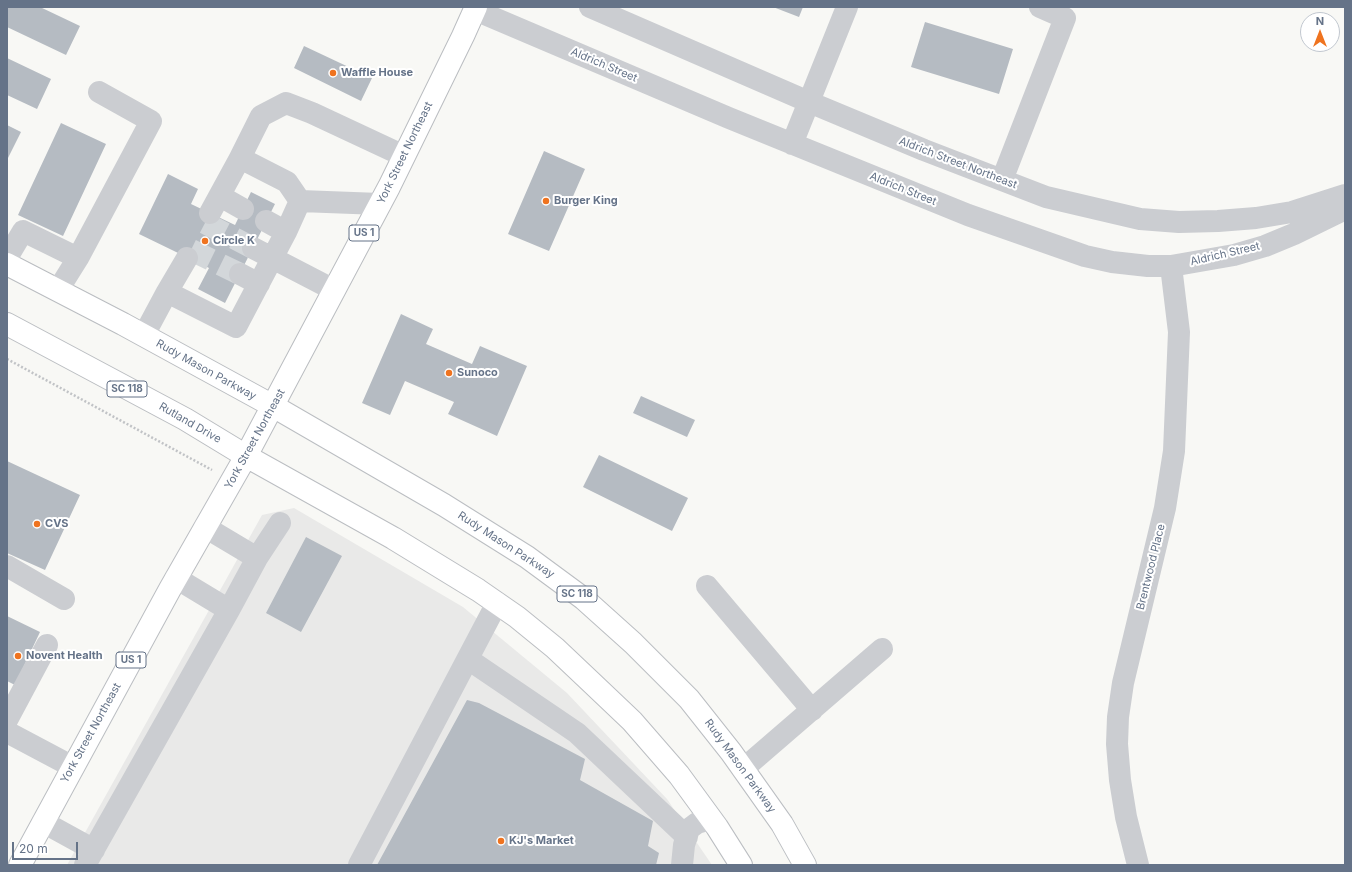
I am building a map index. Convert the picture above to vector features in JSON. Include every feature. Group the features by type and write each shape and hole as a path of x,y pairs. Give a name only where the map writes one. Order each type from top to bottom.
{"main road":[{"name":"York Street Northeast","path":"20,865 176,578 232,482 273,406 380,204 475,8"},
{"name":"SC 118","path":"7,264 58,290"},
{"name":"Rudy Mason Parkway","path":"58,290 273,406 444,505 516,549 584,600 633,643 689,698 743,769 782,824 805,865"},
{"name":"Rutland Drive","path":"7,324 185,419 246,456"},
{"name":"SC 118","path":"246,456 393,538 478,590 517,617 555,648 632,722 679,775 742,865"}],"street":[{"name":"Aldrich Street Northeast","path":"590,7 924,150 1054,199 1140,219 1179,222 1218,222 1292,212 1345,195"},
{"path":"792,144 847,7"},
{"path":"1002,180 1065,18 1040,7"},
{"name":"Aldrich Street","path":"475,8 792,144 968,215 1085,256 1112,262 1148,266 1171,266 1234,255 1265,246 1294,234 1345,209"},
{"path":"58,290 78,258 151,121 99,92"},
{"path":"243,209 215,205 261,116 286,104 312,113 404,156"},
{"path":"240,158 287,182 300,202"},
{"path":"300,202 380,204"},
{"path":"167,292 236,328 249,279 272,259 300,202"},
{"path":"266,222 286,232"},
{"path":"7,258 23,231 78,258"},
{"path":"253,248 334,290"},
{"path":"144,336 187,258"},
{"name":"Brentwood Place","path":"1138,865 1126,817 1120,780 1117,744 1118,717 1123,683 1165,508 1174,451 1179,332 1171,266"},
{"path":"43,822 89,857 257,558 280,523"},
{"path":"205,527 257,558"},
{"path":"7,566 64,600"},
{"path":"176,578 228,610"},
{"path":"707,586 812,710"},
{"path":"359,865 497,603"},
{"path":"7,720 47,645"},
{"path":"743,769 882,649"},
{"path":"468,659 577,733 687,837"},
{"path":"7,732 73,767"},
{"path":"682,865 684,845 689,829 697,824 711,819"}],"path":[{"path":"7,359 232,482"}],"shaded area":[{"path":"294,508 463,607 567,693 667,799 712,865 67,865 262,515"}],"building":[{"path":"7,7 40,7 80,26 66,55 7,27"},
{"path":"773,7 803,7 799,17"},
{"path":"925,22 1013,49 999,94 911,67"},
{"name":"Waffle House","path":"304,46 372,78 361,101 294,68"},
{"path":"7,58 51,79 37,109 7,95"},
{"path":"61,123 106,144 63,236 18,215"},
{"path":"7,125 21,132 7,160"},
{"name":"Burger King","path":"544,151 585,169 549,251 508,234"},
{"name":"Circle K","path":"168,174 198,189 191,204 235,225 251,192 275,204 225,303 198,289 209,268 139,234"},
{"name":"Sunoco","path":"401,314 433,329 426,344 472,364 480,346 527,366 497,436 448,414 454,402 405,381 390,415 362,403"},
{"path":"641,396 695,420 687,437 633,413"},
{"path":"599,455 688,498 672,531 583,487"},
{"name":"CVS","path":"7,461 80,495 45,570 7,553"},
{"path":"306,537 342,556 301,632 266,613"},
{"name":"Novent Health","path":"7,616 40,632 15,685 7,681"},
{"path":"467,700 479,703 585,759 580,780 653,821 648,846 659,853 656,865 377,865"}],"tunnel":[{"path":"205,223 253,248"},
{"path":"191,250 240,274"}],"place":[{"name":"Waffle House","path":"333,73"},
{"name":"Burger King","path":"546,201"},
{"name":"Circle K","path":"205,241"},
{"name":"Sunoco","path":"449,373"},
{"name":"CVS","path":"37,524"},
{"name":"Novent Health","path":"18,656"},
{"name":"KJ's Market","path":"501,841"}]}
